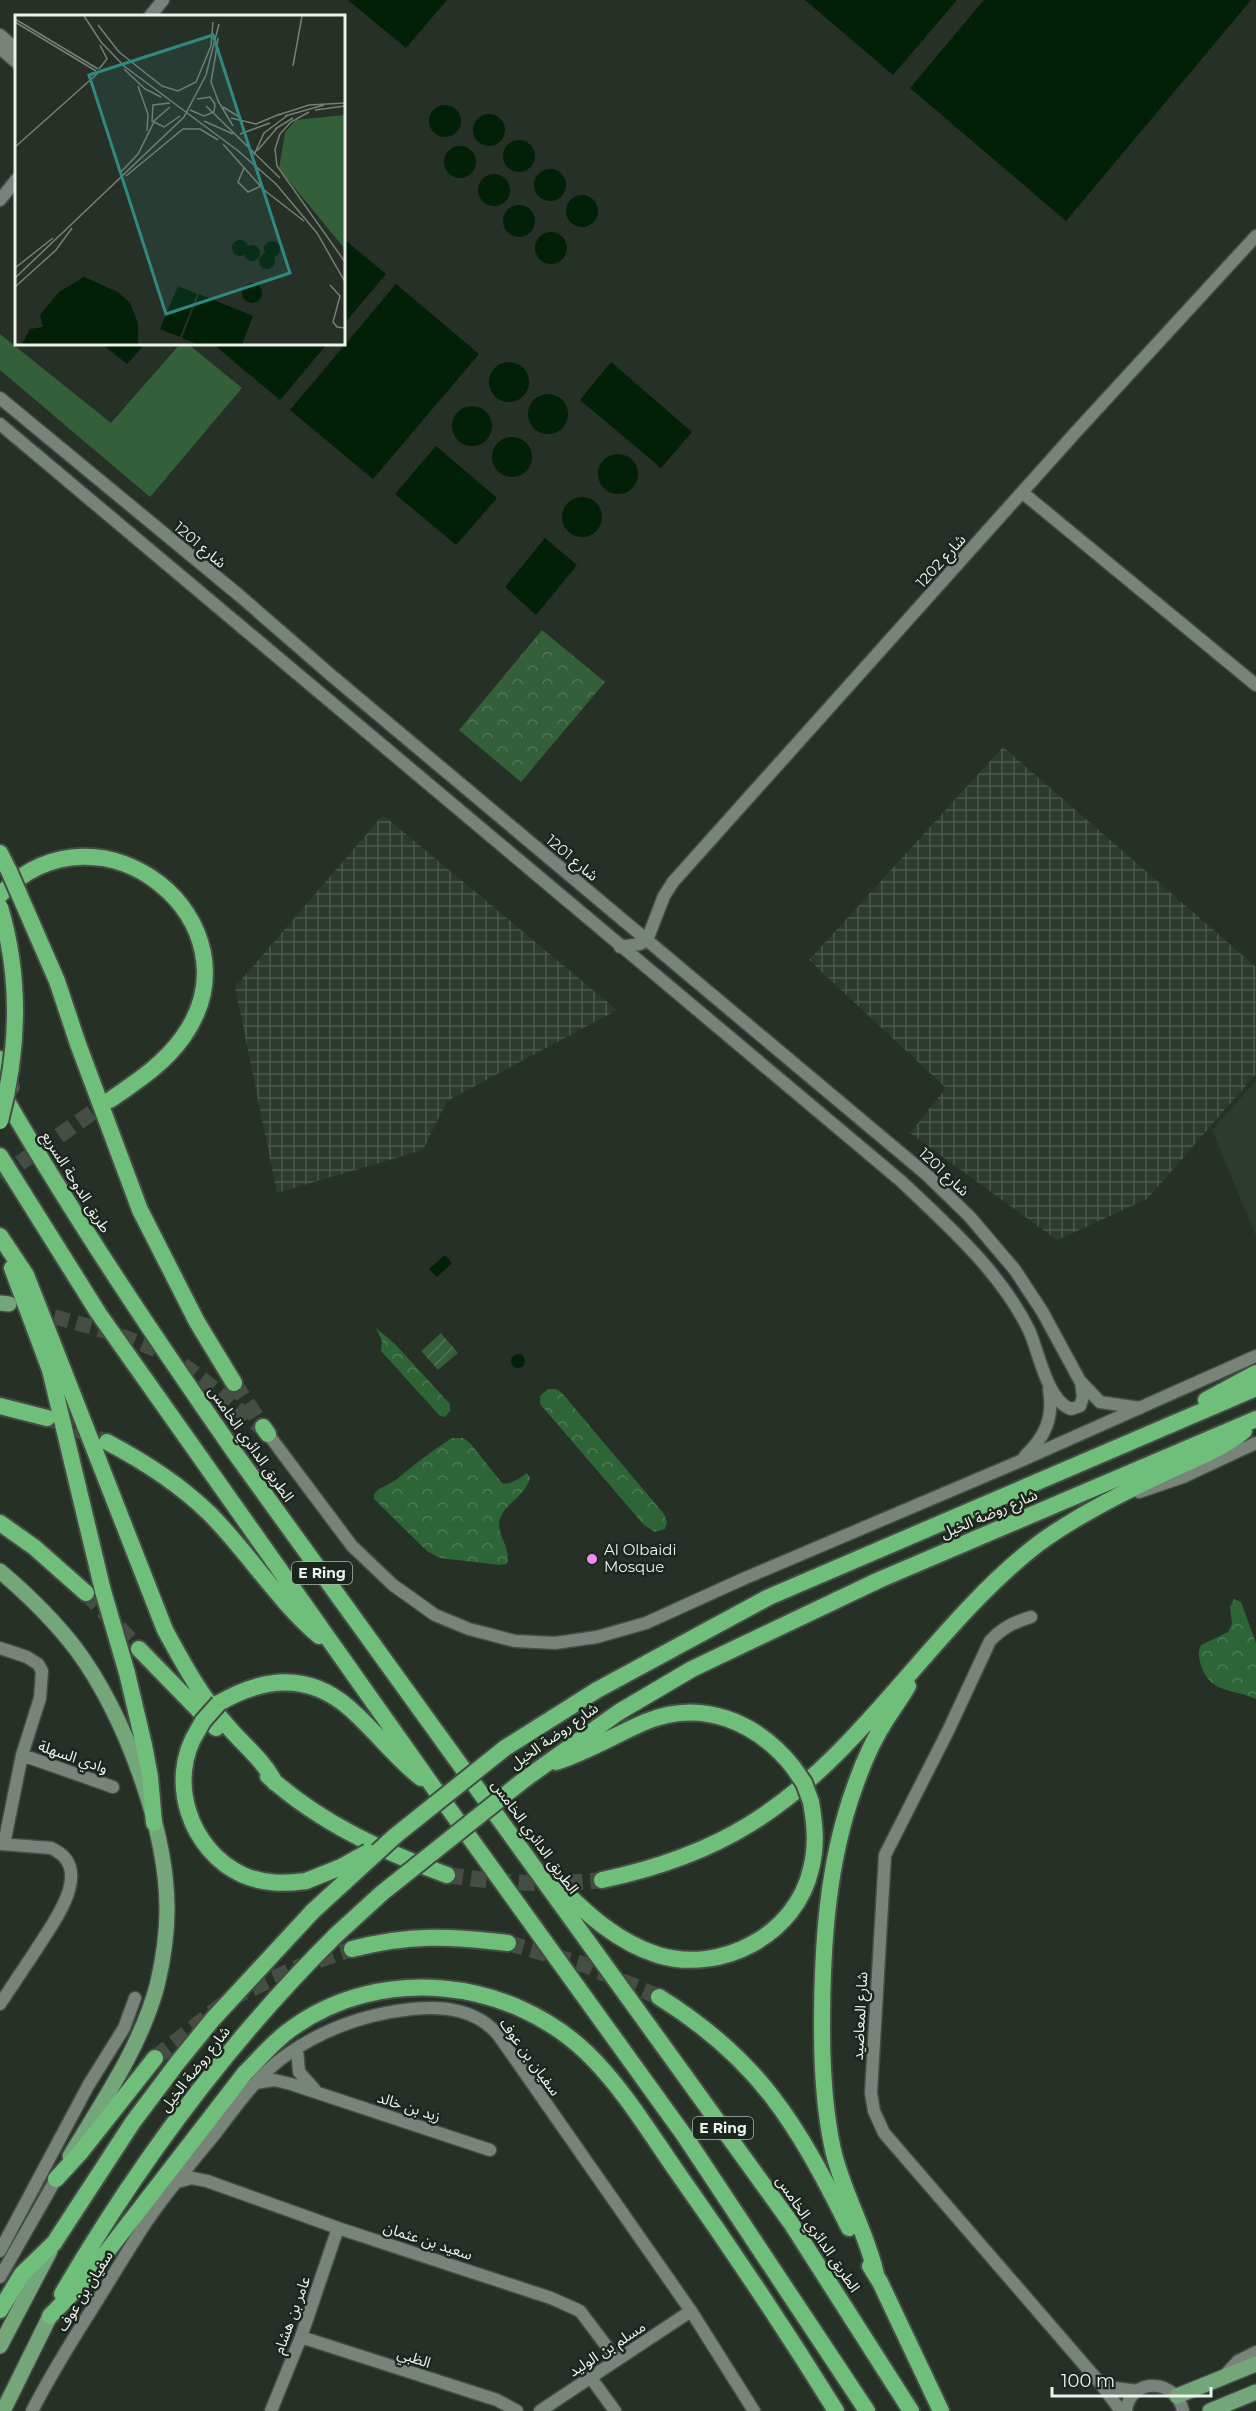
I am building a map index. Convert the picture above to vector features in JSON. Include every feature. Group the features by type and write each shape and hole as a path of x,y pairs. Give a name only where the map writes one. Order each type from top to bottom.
{"highway":[{"path":"0,853 57,981 140,1210 197,1322 234,1383"},
{"path":"0,895 7,887 43,865 76,857 100,858 124,863 159,882 171,893 190,918 201,947 203,965 202,992 193,1019 183,1037 166,1057 110,1100"},
{"path":"0,907 12,958 15,1043 12,1071 0,1121"},
{"path":"0,1059 30,1142"},
{"name":"طريق الدوحة السريع","path":"0,1091 123,1290"},
{"path":"0,1156 99,1314 339,1652"},
{"path":"0,1236 31,1286 83,1425 165,1630 187,1670 212,1707 265,1765 275,1783"},
{"path":"0,1236 50,1370 103,1591 127,1673 144,1745 150,1777 154,1823"},
{"name":"الطريق الدائري الخامس","path":"123,1290 235,1453 791,2223 911,2411"},
{"path":"1171,1425 1202,1402 1256,1373"},
{"name":"شارع روضة الخيل","path":"54,2243 133,2122 213,2019 313,1911 395,1836 505,1748 597,1690 769,1597 1256,1388"},
{"path":"0,1406 47,1418"},
{"path":"602,1880 636,1872 718,1842 785,1800 828,1761 952,1623 1007,1570 1040,1543 1154,1478 1226,1444 1256,1420"},
{"name":"شارع روضة الخيل","path":"50,2316 114,2209 189,2104 233,2047 287,1984 382,1893 531,1774 619,1712 692,1669 879,1581 1256,1420"},
{"path":"107,1442 177,1484 210,1514 299,1619 339,1652"},
{"path":"0,1523 34,1547 86,1593"},
{"path":"139,1650 209,1722 275,1783 308,1808 352,1835 400,1858 447,1875"},
{"name":"E Ring","path":"339,1652 684,2135 867,2411"},
{"path":"876,2274 872,2255 839,2174 824,2100 822,1993 826,1922 837,1843 855,1784 876,1738 924,1656"},
{"path":"395,1836 341,1867 306,1881 284,1884 263,1882 243,1875 225,1864 209,1850 188,1814 184,1794 184,1773 189,1752 203,1721 219,1704 251,1687 285,1682 319,1689 348,1707 400,1762 434,1788"},
{"path":"525,1853 583,1910 620,1938 660,1956 686,1960 709,1959 732,1953 754,1944 773,1930 789,1913 802,1893 811,1872 816,1848 811,1802 804,1783 793,1767 778,1749 760,1734 739,1723 716,1716 693,1713 669,1715 646,1721 582,1754 531,1774"},
{"path":"352,1949 383,1941 422,1937 508,1943"},
{"path":"50,2316 85,2280 239,2081 275,2041 311,2016 356,1996 399,1988 450,1989 511,2004 534,2014 588,2053 620,2091 739,2260 836,2411"},
{"path":"659,1997 707,2029 736,2055 769,2091 802,2139 860,2249 876,2274 941,2411"},
{"path":"56,2179 80,2153 155,2058"},
{"path":"0,2310 22,2274 54,2243"}],"main road":[{"path":"0,1571 60,1628 93,1675 121,1725 154,1823 164,1872 167,1908 165,1946 157,1985 133,2049 56,2179"},
{"name":"شارع روضة الخيل","path":"0,2346 54,2243"},
{"name":"شارع روضة الخيل","path":"3,2411 50,2316"},
{"path":"1177,2396 1256,2364"},
{"path":"1210,2411 1256,2392"},
{"path":"1235,2411 1256,2398"}],"street":[{"path":"151,15 163,0"},
{"path":"0,35 15,48"},
{"path":"0,48 15,61"},
{"path":"0,200 15,181"},
{"name":"شارع 1202","path":"647,940 664,896 673,882 1023,493 1075,432 1256,236"},
{"name":"شارع 1201","path":"0,398 240,596 927,1175 970,1217 1015,1270 1042,1311 1080,1381 1100,1402 1140,1408"},
{"path":"0,424 901,1181 956,1234 998,1282 1016,1308 1035,1344 1048,1382 1060,1404 1071,1409 1076,1408 1083,1401 1084,1393 1080,1381"},
{"path":"1023,493 1256,685"},
{"path":"379,741 391,725"},
{"path":"628,925 645,924 657,912"},
{"path":"620,947 640,944 647,940"},
{"path":"264,1430 352,1546 393,1585 435,1615 470,1629 515,1641 555,1643 597,1637 646,1623 1256,1356"},
{"path":"1018,1462 1035,1446 1047,1427 1051,1403 1048,1382"},
{"path":"1115,1500 1182,1477 1256,1443"},
{"name":"شارع المعاضيد","path":"1031,1617 1013,1622 990,1641 948,1731 885,1855 882,1869 871,2093 874,2111 884,2133 1100,2383 1121,2411"},
{"path":"0,1648 27,1657 38,1664 42,1671 40,1698 22,1755 2,1844 51,1848 59,1851 70,1866 71,1877 65,1904 0,2004"},
{"name":"وادي السهلة","path":"22,1755 113,1787"},
{"path":"0,2251 88,2086 124,2028 135,1998"},
{"name":"سفيان بن عوف","path":"32,2411 49,2379 140,2232 199,2153 256,2083 281,2060 315,2037 351,2022 403,2010 445,2008 461,2011 481,2019 499,2036 691,2311 754,2411"},
{"path":"297,2049 299,2072 318,2093"},
{"name":"زيد بن خالد","path":"256,2083 274,2080 283,2082 490,2150"},
{"path":"199,2153 200,2168 207,2181"},
{"name":"سعيد بن عثمان","path":"177,2182 192,2178 207,2181 338,2228 567,2304 580,2311 617,2360"},
{"path":"0,2277 56,2179"},
{"name":"عامر بن هشام","path":"271,2411 301,2337 338,2228"},
{"name":"مسلم بن الوليد","path":"540,2411 691,2311"},
{"name":"الظبي","path":"301,2337 497,2400 517,2411"},
{"path":"1222,2379 1238,2361 1256,2352"},
{"path":"591,2378 615,2411"},
{"path":"1100,2383 1137,2391"},
{"path":"1126,2411 1131,2398 1137,2391 1145,2387 1162,2387 1177,2396 1183,2411"}],"shaded area":[{"path":"348,0 447,0 406,48"},
{"path":"805,0 957,0 893,75"},
{"path":"984,0 1251,0 1066,221 910,88"},
{"path":"445,105 456,110 461,121 456,132 445,137 434,132 429,121 434,110"},
{"path":"489,114 500,119 505,130 500,141 489,146 478,141 473,130 478,119"},
{"path":"519,140 530,145 535,156 530,167 519,172 508,167 503,156 508,145"},
{"path":"460,146 471,151 476,162 471,173 460,178 449,173 444,162 449,151"},
{"path":"550,169 561,174 566,185 561,196 550,201 539,196 534,185 539,174"},
{"path":"494,174 505,179 510,190 505,201 494,206 483,201 478,190 483,179"},
{"path":"582,195 593,200 598,211 593,222 582,227 571,222 566,211 571,200"},
{"path":"519,205 530,210 535,221 530,232 519,237 508,232 503,221 508,210"},
{"path":"551,232 562,237 567,248 562,259 551,264 540,259 535,248 540,237"},
{"path":"345,240 386,274 345,323"},
{"path":"396,284 479,354 373,479 290,410"},
{"path":"103,345 144,345 127,364"},
{"path":"214,345 326,345 280,400"},
{"path":"509,362 523,368 529,382 523,396 509,402 495,396 489,382 495,368"},
{"path":"611,362 692,432 661,468 580,400"},
{"path":"548,394 562,400 568,414 562,428 548,434 534,428 528,414 534,400"},
{"path":"472,406 486,412 492,426 486,440 472,446 458,440 452,426 458,412"},
{"path":"512,437 526,443 532,457 526,471 512,477 498,471 492,457 498,443"},
{"path":"436,446 497,498 456,545 395,494"},
{"path":"618,454 632,460 638,474 632,488 618,494 604,488 598,474 604,460"},
{"path":"582,497 596,503 602,517 596,531 582,537 568,531 562,517 568,503"},
{"path":"545,538 577,565 536,615 505,587"},
{"path":"1003,747 1256,967 1256,1074 1147,1199 1057,1240 910,1133 946,1088 809,960"},
{"path":"383,815 617,1010 447,1101 423,1150 277,1193 235,987"},
{"path":"1256,1081 1256,1236 1212,1130"},
{"path":"445,1255 452,1263 437,1277 429,1269"},
{"path":"515,1354 521,1354 525,1361 521,1368 515,1368 511,1364 511,1358"}],"green space":[{"path":"0,334 111,423 179,345 189,345 242,388 150,497 0,370"},
{"path":"542,630 605,682 521,782 459,730"},
{"path":"376,1328 395,1344 450,1404 450,1411 445,1417 440,1416 381,1351 382,1341"},
{"path":"441,1333 458,1353 438,1370 421,1351"},
{"path":"548,1389 556,1389 562,1393 664,1514 667,1522 665,1529 655,1532 644,1525 540,1404 540,1396"},
{"path":"452,1438 463,1438 470,1443 502,1483 511,1482 527,1473 530,1478 524,1490 506,1508 500,1519 500,1530 508,1558 507,1564 440,1558 427,1551 374,1499 376,1491 395,1480"},
{"path":"1234,1599 1241,1602 1256,1643 1256,1699 1224,1689 1211,1682 1199,1659 1201,1645 1228,1632 1232,1624 1230,1607"}],"tunnel":[{"path":"0,1177 110,1100"},
{"path":"32,1311 114,1334 172,1358 198,1376 261,1428"},
{"path":"234,1383 263,1427"},
{"path":"53,1420 107,1442"},
{"path":"86,1593 139,1649"},
{"path":"447,1875 524,1883 602,1880"},
{"path":"508,1943 585,1965 659,1997"},
{"path":"155,2058 231,1998 301,1966 352,1949"}],"place":[{"name":"Al Olbaidi Mosque","path":"592,1559"}]}
